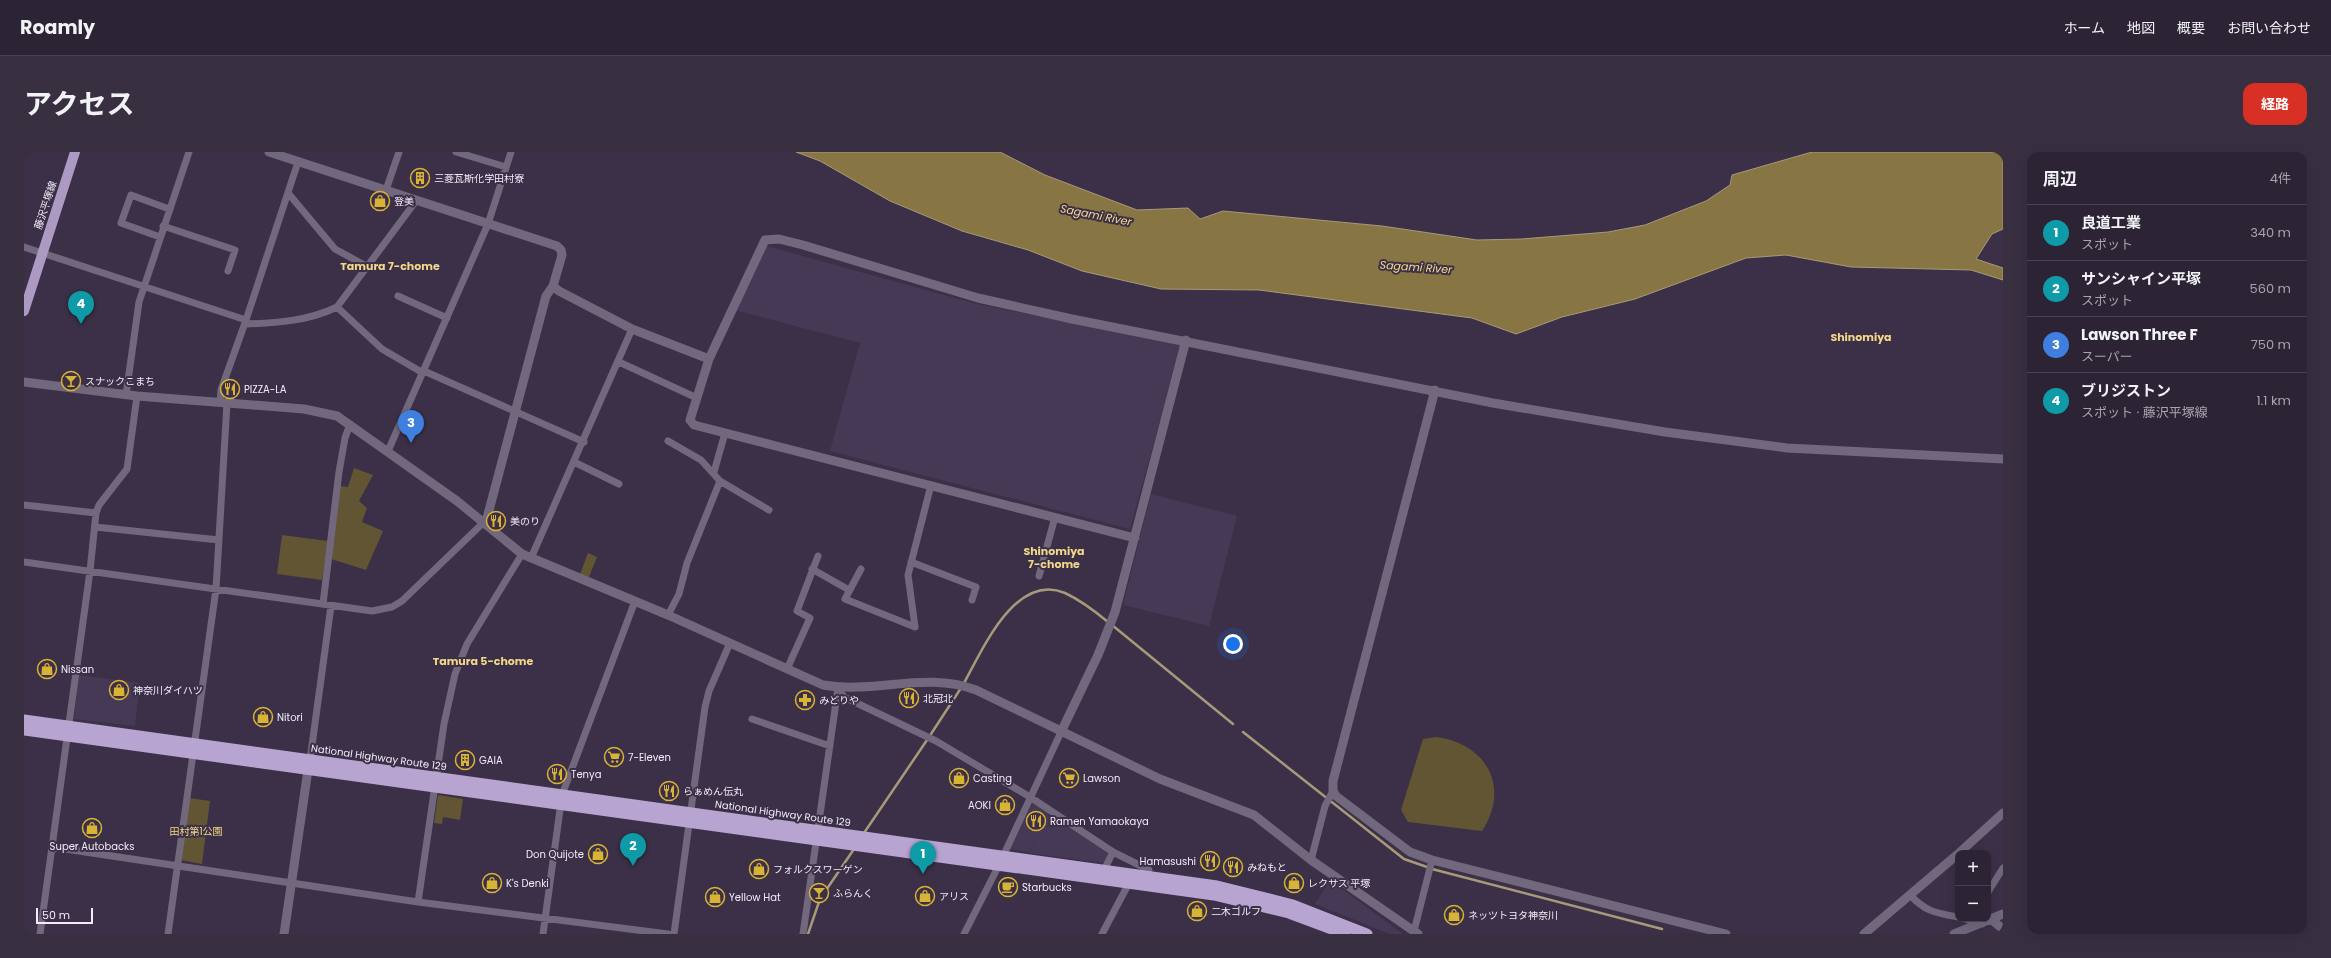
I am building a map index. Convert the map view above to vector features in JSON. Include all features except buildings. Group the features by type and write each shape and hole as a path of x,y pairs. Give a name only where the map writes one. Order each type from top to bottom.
{"highway":[{"name":"National Highway Route 129","path":"24,720 68,731 690,818 859,840 1214,895 1258,904 1345,934"},
{"name":"National Highway Route 129","path":"24,730 68,731"},
{"name":"National Highway Route 129","path":"1001,861 1104,870 1217,886 1260,896 1324,926 1367,934"}],"main road":[{"name":"藤沢平塚線","path":"25,305 75,152"}],"street":[{"path":"126,395 136,320 144,288 163,226 189,152"},
{"path":"24,562 90,570 372,611 392,607 426,579 487,518 546,296 553,286 561,250 557,246 269,152"},
{"path":"386,190 399,152"},
{"path":"456,152 506,167"},
{"path":"388,451 488,224 511,152"},
{"path":"168,934 216,589 223,403 221,390 298,162"},
{"path":"288,193 335,249 368,267"},
{"path":"160,237 121,223 131,194 169,209"},
{"path":"24,248 245,322 286,322 320,316 337,307 416,201"},
{"path":"163,226 235,250 228,271"},
{"path":"1134,538 694,425 690,420 709,359 765,240 771,239 804,245 978,298 1493,403 1665,432 1787,448 2003,459"},
{"path":"553,286 586,306 632,329 709,359"},
{"path":"398,296 447,318"},
{"path":"337,307 382,350 424,372 516,410 584,442"},
{"path":"530,558 584,442 632,329"},
{"path":"964,934 1001,861 1113,618 1186,340"},
{"path":"619,362 697,398"},
{"path":"24,382 136,396 304,409 337,416 388,451 484,522 522,554 530,558 668,615 813,682 838,688 921,682 957,684 967,687 1062,730 1160,779 1245,810 1264,821 1311,860 1416,933 1432,860"},
{"path":"1311,860 1325,806 1330,794 1435,390"},
{"path":"40,934 90,570 96,513 99,505 126,469 136,396"},
{"path":"284,934 309,764 327,605 339,472 345,438 350,424"},
{"path":"714,472 725,433"},
{"path":"668,441 701,460 710,470 714,472 720,481 770,510"},
{"path":"574,462 619,484"},
{"path":"668,615 679,594 687,563 720,481"},
{"path":"861,570 845,599 915,627 908,575 930,485"},
{"path":"24,505 96,513"},
{"path":"1039,576 1055,517"},
{"path":"95,527 219,540"},
{"path":"418,902 444,724 455,674 467,644 522,554"},
{"path":"787,669 810,618 797,611 818,556"},
{"path":"910,562 976,587 972,600"},
{"path":"812,569 849,590"},
{"path":"543,934 562,800 635,601"},
{"path":"674,934 705,707 709,691 730,643"},
{"path":"803,934 838,688"},
{"path":"838,688 844,697 936,741 1030,797 1113,852 1149,870 1148,876"},
{"path":"752,719 830,746"},
{"path":"1330,794 1336,796 1410,852 1432,860 1726,934"},
{"path":"1961,850 2003,813"},
{"path":"52,847 178,864 418,902 668,934"},
{"path":"1104,870 1113,852"},
{"path":"1864,934 1955,856"},
{"path":"1122,873 1127,859"},
{"path":"1991,887 2003,868"},
{"path":"1102,934 1129,883"},
{"path":"1910,895 1921,907 1933,913 1955,917"},
{"path":"2003,914 1992,920 2003,929"},
{"path":"1954,934 1981,922"}],"shaded area":[{"path":"766,246 977,304 1181,345 1130,529 830,451 860,343 735,310"},
{"path":"1151,494 1237,516 1209,626 1123,605"},
{"path":"79,675 140,683 135,726 74,719"},
{"path":"1033,803 1049,812 1048,815 1110,852 1104,863 1029,853 1045,820 1029,852 1009,849"},
{"path":"1330,880 1403,934 1390,934 1315,904"}],"green space":[{"path":"354,468 373,475 359,501 367,508 362,522 383,531 366,570 331,559 339,486 348,487"},
{"path":"282,535 328,541 322,580 277,574"},
{"path":"588,553 597,557 589,577 580,574"},
{"path":"1436,737 1454,741 1468,748 1480,758 1489,770 1493,784 1494,799 1490,815 1482,831 1408,822 1401,810 1423,739"},
{"path":"438,795 463,799 460,820 443,817 442,824 434,823"},
{"name":"田村第1公園","path":"189,798 210,801 202,864 181,860"}],"water":[{"name":"Sagami River","path":"796,152 1000,152 1045,175 1137,210 1188,208 1200,219 1223,211 1382,226 1477,240 1522,239 1608,232 1645,225 1706,201 1730,185 1732,175 1812,152 2003,152 2003,229 1992,234 1976,259 2003,268 2003,280 1971,270 1851,267 1786,255 1746,258 1635,299 1562,317 1516,334 1472,318 1259,290 1161,289 1082,271 1028,250 962,231 890,201 820,161"}],"waterway":[{"path":"964,683 980,652 1002,618 1016,604 1031,594 1047,590 1065,593 1088,606 1108,622"},
{"path":"1112,625 1233,724"},
{"path":"931,734 961,688"},
{"path":"1243,732 1404,859 1427,867"},
{"path":"864,833 927,740"},
{"path":"808,934 820,899 854,849"},
{"path":"1432,869 1662,929"}],"place":[{"name":"三菱瓦斯化学田村寮","path":"420,178"},
{"name":"登美","path":"380,201"},
{"name":"ブリジストン","path":"81,324"},
{"name":"スナックこまち","path":"71,381"},
{"name":"PIZZA-LA","path":"230,389"},
{"name":"Lawson Three F","path":"411,443"},
{"name":"美のり","path":"496,521"},
{"name":"Nissan","path":"47,669"},
{"name":"神奈川ダイハツ","path":"119,690"},
{"name":"北冠北","path":"909,698"},
{"name":"みどりや","path":"805,700"},
{"name":"Nitori","path":"263,717"},
{"name":"7-Eleven","path":"614,757"},
{"name":"GAIA","path":"465,760"},
{"name":"Tenya","path":"557,774"},
{"name":"Casting","path":"959,778"},
{"name":"Lawson","path":"1069,778"},
{"name":"らぁめん伝丸","path":"669,791"},
{"name":"AOKI","path":"1005,805"},
{"name":"Ramen Yamaokaya","path":"1036,821"},
{"name":"Super Autobacks","path":"92,828"},
{"name":"Don Quijote","path":"598,854"},
{"name":"Hamasushi","path":"1210,861"},
{"name":"サンシャイン平塚","path":"633,866"},
{"name":"みねもと","path":"1233,867"},
{"name":"フォルクスワーゲン","path":"759,869"},
{"name":"良道工業","path":"923,874"},
{"name":"K's Denki","path":"492,883"},
{"name":"レクサス 平塚","path":"1294,883"},
{"name":"Starbucks","path":"1008,887"},
{"name":"ふらんく","path":"819,893"},
{"name":"アリス","path":"925,896"},
{"name":"Yellow Hat","path":"715,897"},
{"name":"二木ゴルフ","path":"1197,911"},
{"name":"ネッツトヨタ神奈川","path":"1454,915"}],"district":[{"name":"Tamura 7-chome","path":"390,266"},
{"name":"Shinomiya","path":"1861,337"},
{"name":"Shinomiya 7-chome","path":"1054,557"},
{"name":"Tamura 5-chome","path":"483,661"}]}
